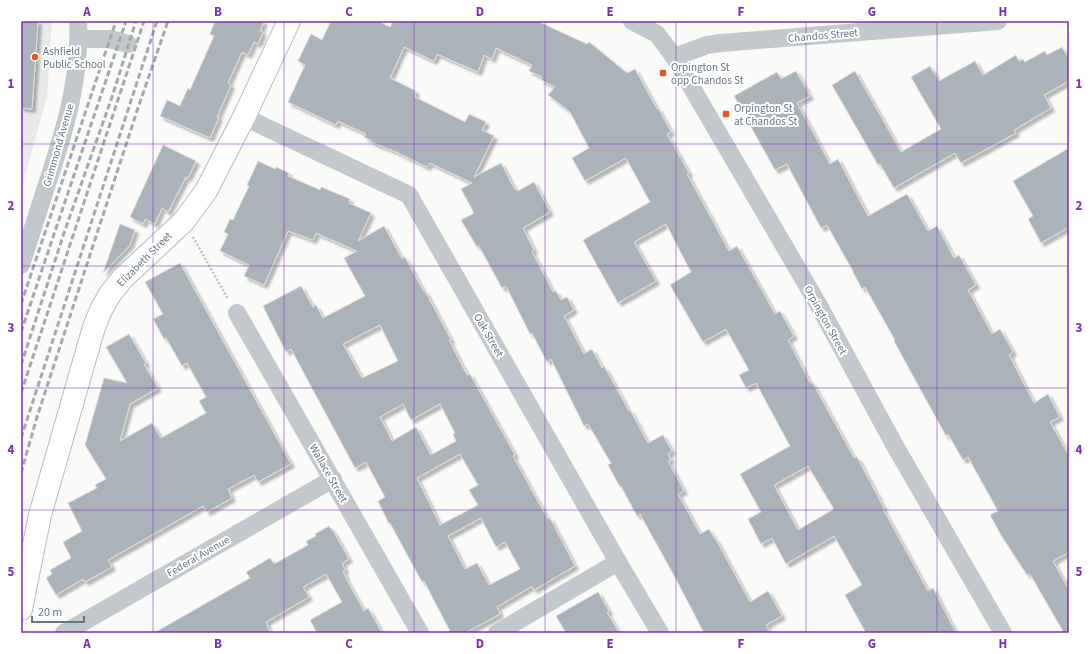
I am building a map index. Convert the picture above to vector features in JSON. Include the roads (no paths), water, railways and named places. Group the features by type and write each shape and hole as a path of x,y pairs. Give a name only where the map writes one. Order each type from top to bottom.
{"main road":[{"name":"Elizabeth Street","path":"21,609 40,515 94,326 101,310 110,294 122,278 184,221 206,191 244,117 289,21"}],"street":[{"name":"Orpington Street","path":"632,21 657,34 674,56 818,304 895,446 1003,633"},
{"name":"Chandos Street","path":"674,56 706,45 721,43 998,21"},
{"path":"78,30 128,44"},
{"name":"Grimmond Avenue","path":"21,265 59,148 73,94 78,30"},
{"name":"Oak Street","path":"244,117 409,194 618,562 660,633"},
{"name":"Wallace Street","path":"237,313 420,633"},
{"name":"Federal Avenue","path":"64,633 333,480"},
{"path":"497,633 618,562"}],"railway":[{"path":"21,304 116,21"},
{"path":"21,332 126,21"},
{"path":"21,365 64,233 112,97 136,21"},
{"path":"21,393 144,21"},
{"path":"21,438 157,21"},
{"path":"21,473 37,417 168,21"}],"place":[{"name":"Ashfield Public School","path":"35,57"},
{"name":"Orpington St opp Chandos St","path":"663,73"},
{"name":"Orpington St at Chandos St","path":"726,114"}]}
